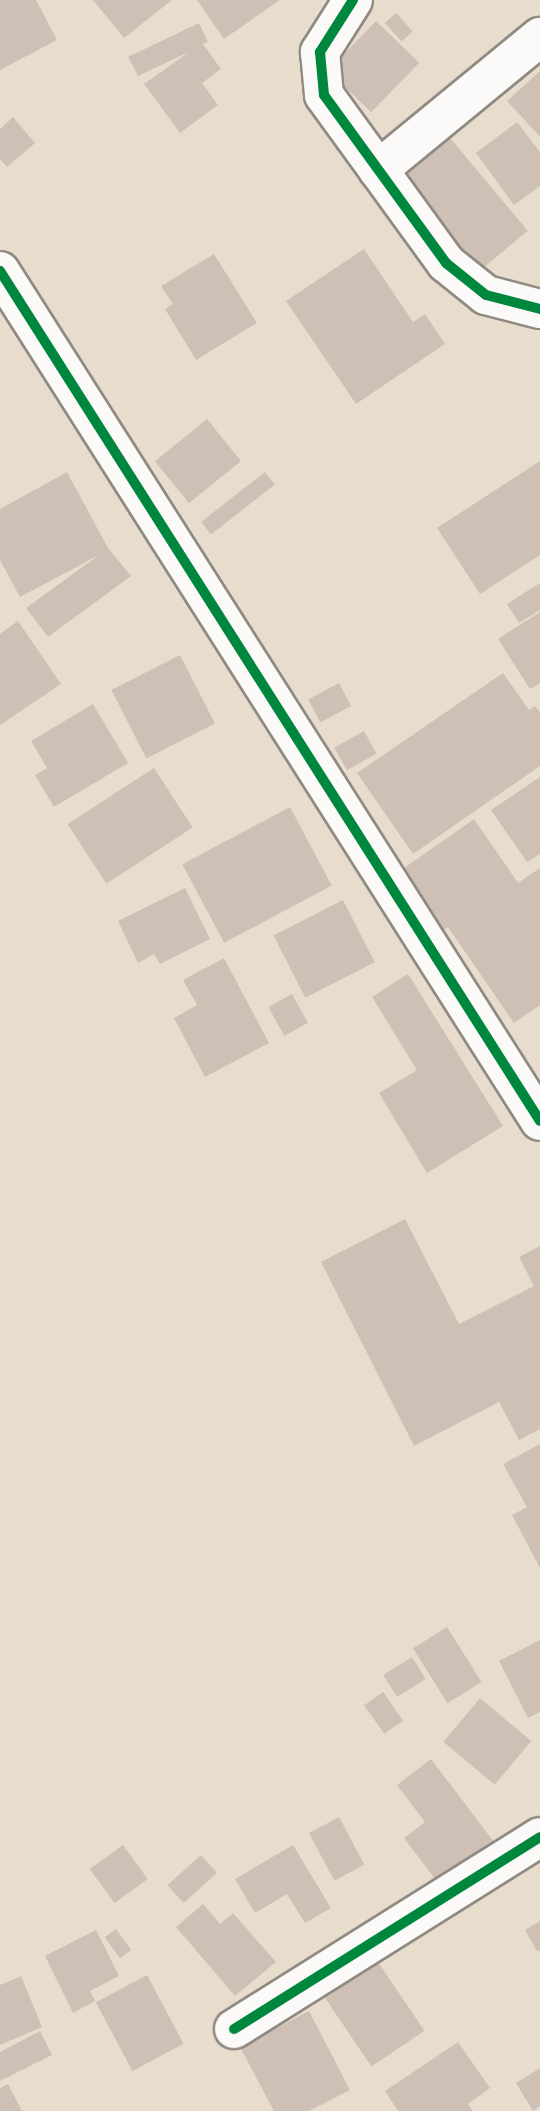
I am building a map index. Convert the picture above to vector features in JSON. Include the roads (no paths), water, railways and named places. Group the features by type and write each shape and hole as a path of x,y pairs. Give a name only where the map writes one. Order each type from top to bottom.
{"street":[{"path":"353,0 320,52 324,95 446,263 486,295 540,309"},
{"path":"379,170 540,37"},
{"path":"0,271 540,1121"},
{"path":"234,2029 540,1837"}]}
